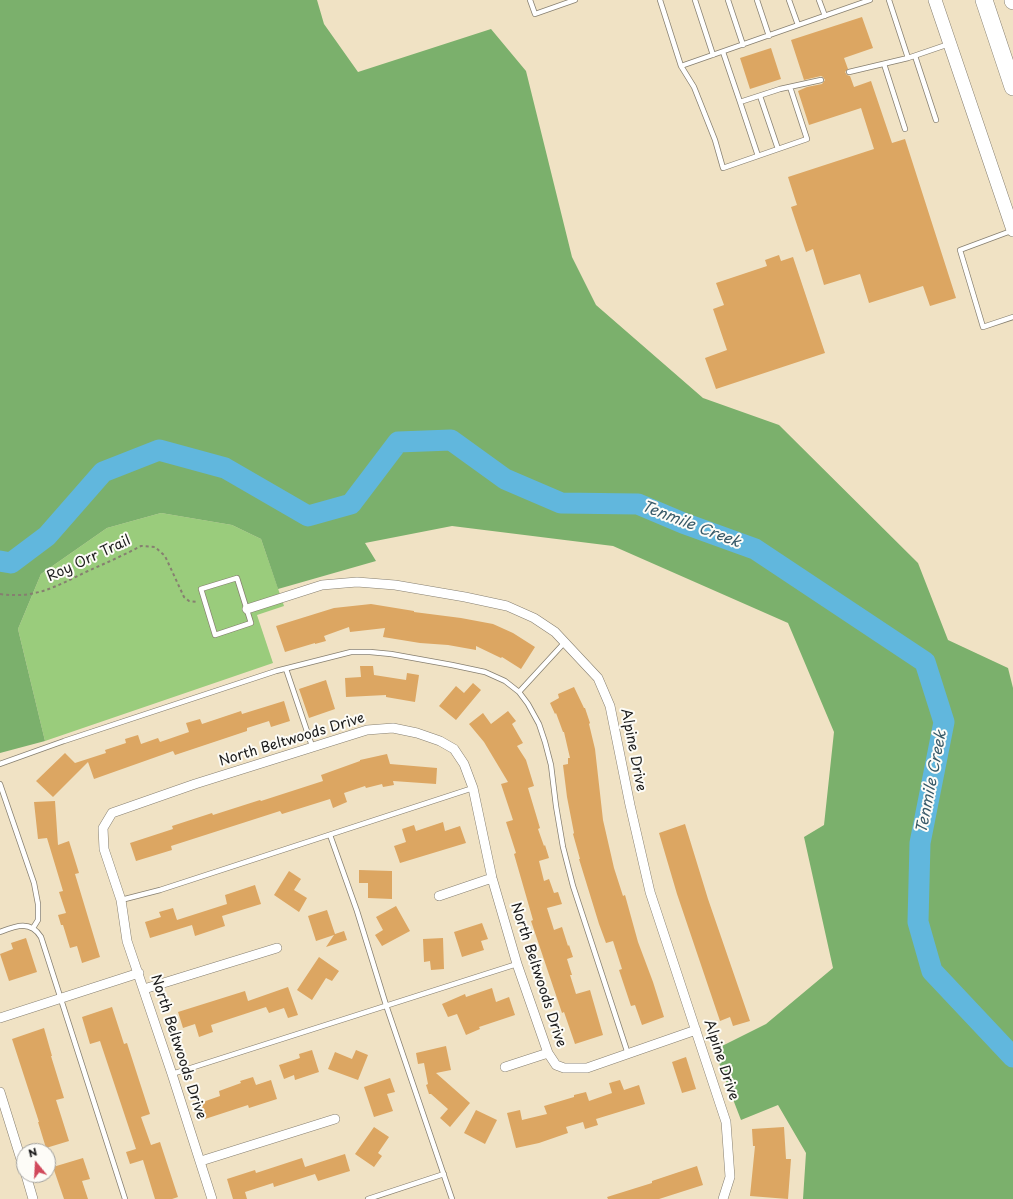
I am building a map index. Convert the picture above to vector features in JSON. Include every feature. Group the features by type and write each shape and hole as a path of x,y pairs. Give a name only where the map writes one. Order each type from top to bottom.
{"highway":[{"path":"984,0 1013,87"}],"main road":[{"path":"936,0 1013,230"}],"street":[{"name":"Alpine Drive","path":"247,609 322,585 357,582 388,585 465,597 506,606 534,618 555,632 598,678 610,706 630,805 650,892 726,1122 730,1177 723,1199"},
{"name":"North Beltwoods Drive","path":"212,1199 127,940 121,900 104,849 103,828 112,814 195,784 312,746 367,730 393,728 417,733 440,741 454,749 464,764 474,788 492,878 517,964 548,1053 556,1065 564,1068 587,1068 696,1030"},
{"path":"439,896 492,878"},
{"path":"144,989 277,948"},
{"path":"0,1018 139,973"},
{"path":"506,1067 548,1053"},
{"path":"0,1092 16,1143"},
{"path":"200,1161 335,1119"},
{"path":"28,1183 33,1199"}],"lane":[{"path":"530,0 534,14 575,0"},
{"path":"660,0 681,66 694,87 715,140 723,168 807,139 790,87"},
{"path":"695,0 713,55"},
{"path":"728,0 743,45"},
{"path":"757,0 769,36"},
{"path":"789,0 798,26"},
{"path":"820,0 825,16"},
{"path":"681,66 798,26 825,16 855,2 870,0"},
{"path":"889,0 908,58"},
{"path":"849,72 908,58 950,44"},
{"path":"723,52 758,156"},
{"path":"915,56 936,120"},
{"path":"884,64 905,129"},
{"path":"740,102 790,87 821,80"},
{"path":"760,96 778,149"},
{"path":"1013,230 960,250 983,326 1013,317"},
{"path":"237,578 247,609 251,623 215,635 201,589 237,578"},
{"path":"519,692 565,642"},
{"path":"0,764 64,741 276,671 351,652 370,652 452,665 484,672 505,681 519,692 528,704 539,724 545,742 551,765 563,847 573,886 628,1054"},
{"path":"286,669 312,746"},
{"path":"0,784 34,883 38,904 38,920 33,928"},
{"path":"121,900 160,890 474,788"},
{"path":"330,835 357,911 386,1005 452,1199"},
{"path":"0,932 15,927 26,926 33,928 41,937 125,1199"},
{"path":"172,1074 517,964"},
{"path":"368,1199 444,1174"}],"path":[{"name":"Roy Orr Trail","path":"0,594 14,596 56,587 141,546 155,547 165,556 184,597 190,601 204,602"}],"green space":[{"path":"0,0 317,0 324,24 358,72 491,29 526,71 572,257 596,305 703,398 779,425 918,563 948,640 1008,668 1013,688 1013,1199 803,1199 806,1153 778,1105 741,1120 714,1050 766,1024 833,968 804,837 824,825 834,732 788,623 613,546 452,526 365,543 376,561 278,589 261,539 232,525 161,513 107,528 41,574 18,629 45,741 0,753"},
{"path":"161,513 232,525 261,539 284,606 257,615 273,663 45,741 18,629 41,574 107,528"}],"building":[{"path":"862,17 873,48 844,58 848,69 845,72 850,76 854,87 871,81 892,143 905,139 956,298 930,306 923,286 869,303 860,274 824,285 813,249 806,252 791,207 797,205 788,177 874,149 861,108 809,125 798,91 807,87 822,84 825,80 821,76 804,80 791,40"},
{"path":"771,48 781,79 750,89 740,58"},
{"path":"779,255 781,261 793,257 825,353 716,389 705,358 727,350 713,309 724,305 716,283 767,266 765,260"},
{"path":"371,604 493,624 513,633 535,647 521,669 502,657 501,658 476,646 476,650 448,645 420,643 383,637 385,628 350,632 349,627 324,636 326,641 285,652 276,626 334,608"},
{"path":"360,666 373,666 374,675 406,680 407,673 419,675 415,702 386,697 386,695 346,697 345,678 361,677"},
{"path":"326,680 335,709 309,718 299,689"},
{"path":"473,683 481,690 456,720 439,706 456,686 464,693"},
{"path":"574,687 585,708 590,723 595,749 603,820 614,868 623,896 625,895 638,942 664,1017 642,1025 635,1005 631,1006 619,970 622,969 613,941 606,943 599,924 573,834 563,765 568,764 568,758 570,758 564,732 550,703 559,698 558,694"},
{"path":"284,701 290,721 271,727 269,721 247,728 247,731 175,755 173,751 94,779 88,762 53,797 36,781 65,753 75,763 106,753 105,750 126,743 125,739 138,735 141,744 158,738 160,742 189,732 186,723 200,719 202,724 241,711 242,714"},
{"path":"508,711 516,721 512,724 523,743 517,746 526,760 534,786 528,788 540,828 538,829 549,858 539,861 544,881 549,879 554,893 558,892 562,904 547,908 554,930 562,927 568,946 569,945 573,957 567,959 576,994 590,990 603,1035 575,1044 564,1012 562,1013 531,921 533,920 514,854 516,853 506,822 513,820 501,784 508,782 484,742 469,724 483,713 491,724"},
{"path":"387,754 390,764 437,768 436,784 393,781 394,785 383,787 382,784 366,788 365,786 344,793 347,802 333,808 330,799 282,814 280,811 171,846 172,850 136,861 130,843 173,829 172,826 212,813 213,815 323,781 321,775 360,760"},
{"path":"55,801 58,845 69,841 79,873 75,874 100,957 82,963 77,946 70,948 63,925 61,925 58,915 66,913 59,892 63,891 47,838 38,839 34,802"},
{"path":"443,822 445,831 460,826 466,843 400,863 394,846 406,842 402,829 414,825 416,831"},
{"path":"685,824 708,899 750,1021 733,1026 730,1017 720,1021 677,894 659,833"},
{"path":"359,870 392,871 392,899 368,898 368,883 359,883"},
{"path":"289,871 301,879 294,890 307,898 299,912 274,895"},
{"path":"255,885 261,904 222,916 225,926 195,936 192,925 150,938 145,922 161,917 159,912 173,908 177,920 227,904 225,895"},
{"path":"396,906 410,931 382,946 375,935 383,930 376,917"},
{"path":"327,910 335,934 344,931 347,940 326,947 334,935 316,941 308,916"},
{"path":"482,923 488,939 481,941 484,950 462,957 454,932"},
{"path":"26,938 37,972 9,981 0,954 13,949 11,943"},
{"path":"443,938 444,969 431,970 430,961 424,962 423,939"},
{"path":"319,957 339,971 332,981 326,978 312,1000 297,990"},
{"path":"288,987 298,1015 288,1018 284,1008 269,1013 266,1007 211,1025 213,1032 199,1037 195,1024 183,1028 178,1012 245,991 248,1001"},
{"path":"492,988 496,1002 509,997 515,1015 479,1027 480,1029 466,1035 457,1014 448,1017 442,1004 465,994 466,997"},
{"path":"112,1007 124,1044 127,1043 150,1114 141,1117 151,1145 160,1142 178,1197 172,1199 155,1199 143,1160 130,1164 126,1152 136,1149 100,1041 90,1044 82,1017"},
{"path":"44,1028 64,1098 56,1100 69,1141 56,1145 56,1143 44,1143 12,1039"},
{"path":"446,1046 451,1070 436,1073 470,1103 450,1127 440,1118 448,1109 431,1094 429,1094 426,1085 428,1084 424,1063 418,1064 416,1053"},
{"path":"312,1050 319,1072 295,1080 294,1075 284,1079 279,1065 300,1058 299,1054"},
{"path":"356,1050 368,1055 358,1080 328,1069 335,1052 352,1059"},
{"path":"686,1057 696,1089 682,1093 672,1062"},
{"path":"253,1077 256,1085 271,1080 277,1099 249,1108 248,1105 205,1119 200,1103 220,1096 219,1091 241,1083 240,1081"},
{"path":"390,1078 395,1092 387,1094 393,1111 374,1117 364,1087"},
{"path":"620,1080 624,1090 639,1085 645,1104 596,1119 598,1125 585,1129 583,1122 566,1127 568,1133 539,1143 516,1148 507,1113 520,1110 522,1120 547,1114 544,1106 586,1092 589,1101 612,1093 609,1083"},
{"path":"476,1110 497,1120 485,1144 464,1133"},
{"path":"374,1127 389,1137 378,1153 382,1156 374,1167 355,1154"},
{"path":"784,1127 786,1159 791,1159 788,1199 750,1196 755,1146 753,1146 752,1129"},
{"path":"345,1154 350,1171 318,1181 315,1174 274,1187 273,1183 245,1192 247,1199 233,1199 227,1179 255,1170 256,1173 302,1158 305,1167"},
{"path":"83,1158 90,1179 82,1181 88,1199 64,1199 56,1176 56,1166"},
{"path":"697,1166 703,1185 659,1199 608,1199 607,1197 652,1183 652,1181"}],"waterway":[{"name":"Tenmile Creek","path":"0,561 11,563 47,536 103,472 159,450 225,468 308,516 351,504 398,442 451,440 505,479 561,503 638,504 683,523 755,549 925,662 944,722 920,843 918,922 932,971 1013,1057"}]}
